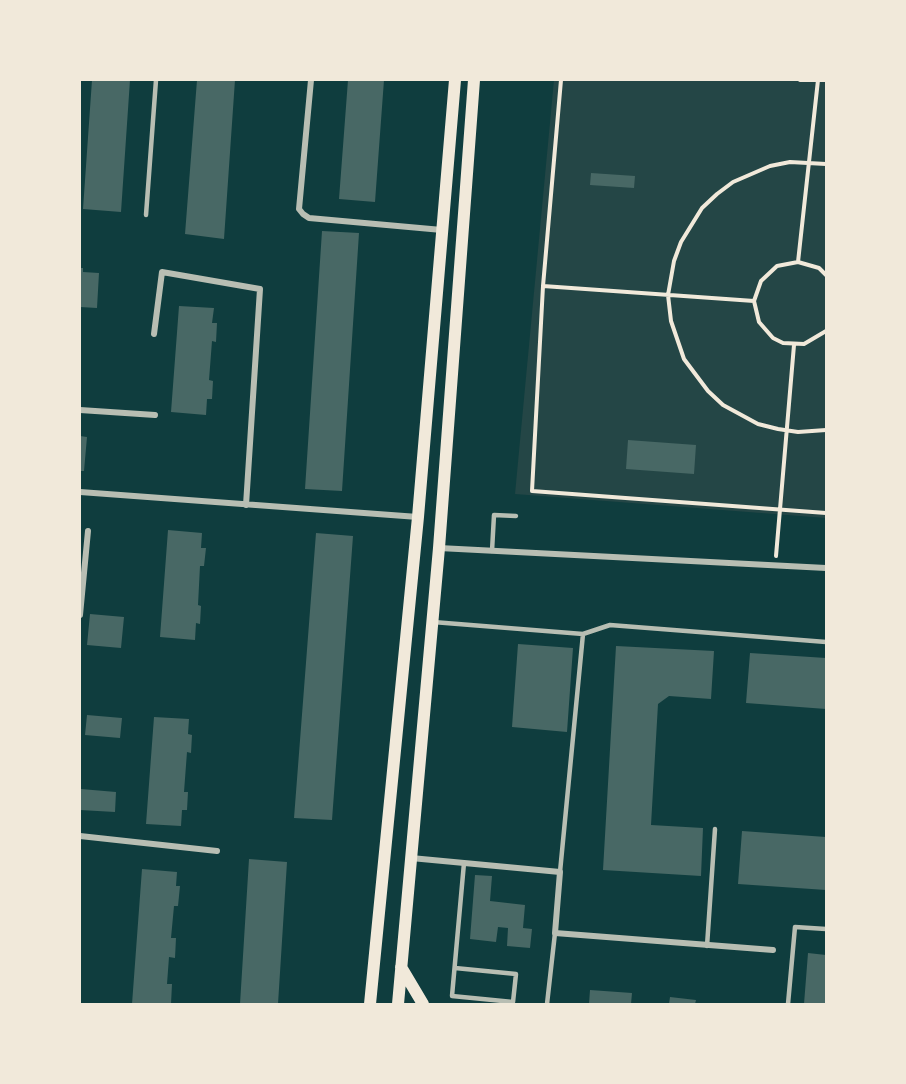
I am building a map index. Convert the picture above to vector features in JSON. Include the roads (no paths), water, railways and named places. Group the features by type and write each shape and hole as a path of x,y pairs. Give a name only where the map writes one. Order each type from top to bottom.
{"main road":[{"path":"370,1005 418,517 455,80"},
{"path":"398,1005 433,622 474,80"},
{"path":"401,967 423,1005"}],"street":[{"path":"311,80 299,209 303,214 309,218 442,230"},
{"path":"154,334 162,272 260,289 246,505"},
{"path":"80,410 155,415"},
{"path":"80,492 418,517"},
{"path":"80,615 88,531"},
{"path":"439,548 826,568"},
{"path":"80,836 218,850"},
{"path":"411,858 560,872 555,933 773,950"}],"lane":[{"path":"146,215 156,80"},
{"path":"492,551 494,515 516,516"},
{"path":"433,622 583,634 610,625 826,642"},
{"path":"560,872 583,634"},
{"path":"707,946 715,830"},
{"path":"455,968 516,974 513,1002 452,996 464,863"},
{"path":"788,1005 795,927 826,929"},
{"path":"547,1005 555,933"}]}
